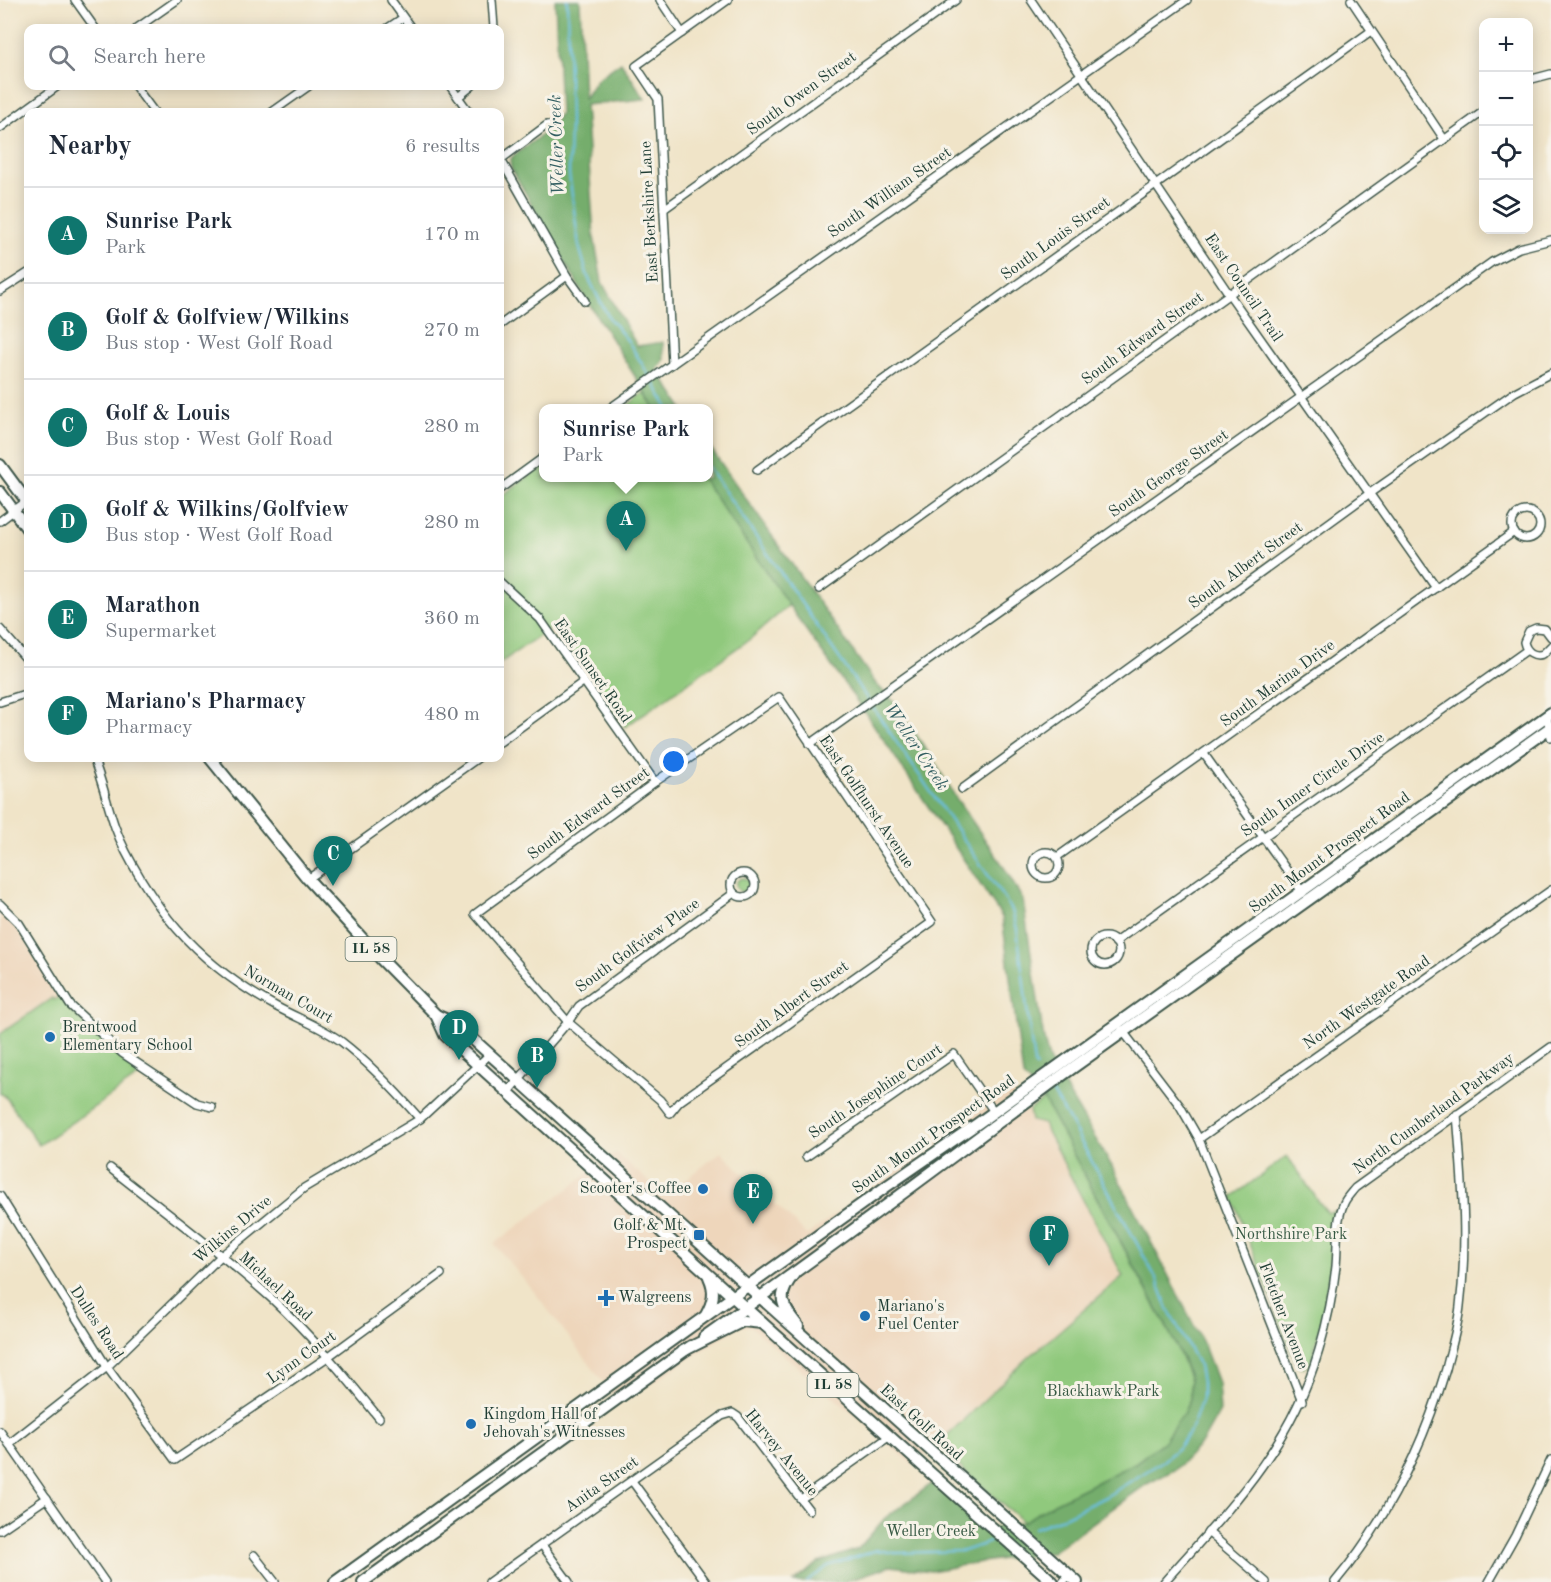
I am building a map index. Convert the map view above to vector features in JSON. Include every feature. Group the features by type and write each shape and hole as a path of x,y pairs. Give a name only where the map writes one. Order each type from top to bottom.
{"main road":[{"path":"0,465 24,496"},
{"path":"0,492 24,524"},
{"name":"South Mount Prospect Road","path":"363,1582 897,1200 1017,1101 1305,896 1549,714"},
{"name":"South Mount Prospect Road","path":"1305,896 1551,731"},
{"name":"IL 58","path":"213,762 308,879 436,1015 445,1035 732,1296"},
{"name":"IL 58","path":"436,1015 456,1024 746,1286"},
{"name":"South Mount Prospect Road","path":"335,1582 746,1286 998,1116"},
{"path":"706,1316 714,1293 708,1274"},
{"path":"794,1274 785,1285 783,1305 810,1343"},
{"name":"East Golf Road","path":"746,1286 1069,1580"},
{"name":"East Golf Road","path":"732,1296 1053,1582"},
{"path":"683,1352 743,1321 762,1323"}],"street":[{"path":"75,0 92,24"},
{"path":"143,24 177,0"},
{"path":"392,0 408,24"},
{"path":"492,0 494,24"},
{"path":"660,0 682,33 728,0"},
{"name":"South Owen Street","path":"664,209 956,0"},
{"name":"East Council Trail","path":"1031,0 1301,397 1437,588"},
{"name":"South William Street","path":"616,404 1187,0"},
{"path":"1351,0 1444,139"},
{"path":"394,24 403,18"},
{"name":"South Louis Street","path":"757,470 1371,31"},
{"name":"East Berkshire Lane","path":"672,364 658,99 636,66 682,33"},
{"path":"1533,79 1551,74"},
{"path":"28,108 52,90"},
{"path":"138,90 151,108"},
{"path":"278,108 303,90"},
{"path":"453,90 466,108"},
{"path":"458,96 466,90"},
{"path":"0,128 24,111"},
{"name":"South Edward Street","path":"819,589 1479,114"},
{"path":"504,156 547,125"},
{"path":"504,166 567,276 585,302"},
{"name":"South George Street","path":"810,744 1492,262 1519,249 1551,240"},
{"path":"0,291 24,276"},
{"path":"504,322 567,276"},
{"name":"South Albert Street","path":"962,789 1370,493 1515,392 1551,373"},
{"path":"504,486 539,460"},
{"path":"0,521 24,504"},
{"name":"South Marina Drive","path":"1527,511 1538,518 1540,527 1535,535 1526,538 1517,536 1514,532 1512,524 1519,513 1527,511"},
{"name":"South Marina Drive","path":"1057,857 1514,532"},
{"name":"East Sunset Road","path":"504,586 540,619 655,782"},
{"path":"0,629 24,656"},
{"name":"South Inner Circle Drive","path":"1551,637 1545,629 1533,629 1525,638 1527,650 1534,655 1547,652 1551,646"},
{"name":"South Inner Circle Drive","path":"1115,942 1527,650"},
{"path":"504,739 583,682"},
{"path":"0,702 24,694"},
{"name":"South Edward Street","path":"568,1022 475,914 655,782 779,697"},
{"name":"East Golfhurst Avenue","path":"779,697 932,921"},
{"path":"1549,714 1551,731"},
{"path":"1204,754 1305,896"},
{"name":"Norman Court","path":"94,762 116,829 144,884 176,928 202,955 245,989 317,1026 342,1042 400,1096 420,1119"},
{"path":"308,879 472,762"},
{"name":"North Westgate Road","path":"1199,1139 1551,890"},
{"name":"South Golfview Place","path":"507,1093 579,1006 734,893"},
{"path":"0,904 19,923 70,1005 122,1053 197,1103 212,1107"},
{"name":"South Albert Street","path":"568,1022 660,1100 670,1113 679,1102 932,921"},
{"name":"South Inner Circle Drive","path":"1103,938 1115,942 1118,950 1113,962 1105,965 1096,962 1092,954 1095,942 1103,938"},
{"name":"Fletcher Avenue","path":"1120,1027 1179,1106 1199,1139 1302,1401"},
{"name":"North Cumberland Parkway","path":"1164,1582 1265,1464 1302,1401 1319,1352 1327,1317 1336,1265 1338,1227 1344,1203 1354,1188 1551,1047"},
{"name":"South Josephine Court","path":"806,1157 954,1054 998,1116"},
{"name":"Wilkins Drive","path":"9,1444 108,1367 221,1256 304,1188 420,1119 489,1055"},
{"path":"1335,1582 1382,1517 1415,1456 1438,1394 1460,1307 1464,1212 1457,1114"},
{"name":"Michael Road","path":"110,1168 272,1299 329,1356 379,1418"},
{"name":"Dulles Road","path":"0,1196 108,1367 175,1460"},
{"name":"Lynn Court","path":"175,1460 329,1356 441,1274"},
{"name":"Anita Street","path":"489,1582 722,1416 732,1413"},
{"name":"Harvey Avenue","path":"732,1413 738,1417 809,1510"},
{"path":"0,1431 105,1582"},
{"path":"801,1499 890,1436"},
{"path":"1489,1582 1515,1536 1551,1461"},
{"path":"632,1481 706,1582"},
{"path":"0,1530 47,1497"},
{"path":"1208,1532 1266,1582"},
{"path":"542,1545 568,1582"},
{"path":"254,1555 275,1582"}],"shaded area":[{"name":"Brentwood Elementary School","path":"0,911 15,924 59,997 120,1055 39,1145 5,1096 0,1093"},
{"path":"1008,1088 1029,1110 1031,1121 1042,1123 1123,1276 1028,1358 913,1465 750,1326 738,1327 620,1404 535,1293 494,1244 616,1153 665,1196 721,1152 807,1235"}],"green space":[{"name":"Weller Creek","path":"555,0 580,0 584,99 597,79 621,62 645,99 585,105 594,237 602,282 637,346 663,342 664,360 657,370 680,404 652,404 586,299 511,168 510,161 513,156 552,127 560,113"},
{"path":"644,393 652,404 629,404"},
{"name":"Weller Creek","path":"713,452 876,684 893,701 1002,864 1023,900 1044,1040 1050,1062 1113,1168 1203,1343 1218,1383 1220,1411 1203,1441 1176,1469 1147,1484 1052,1552 931,1571 890,1566 843,1582 794,1582 818,1563 858,1549 885,1518 933,1483 985,1529 1023,1522 1054,1503 1135,1463 1164,1441 1183,1414 1190,1399 1190,1380 1166,1325 1044,1100 1023,1077 1002,917 869,718 705,482 713,482"},
{"path":"539,469 539,482 705,482 789,605 750,639 625,727 553,626 504,660 504,494"},
{"path":"740,878 746,878 750,885 746,892 740,892 736,888 736,882"},
{"name":"Brentwood Elementary School","path":"59,997 100,1037 145,1072 39,1145 5,1096 0,1093 0,1034 52,998 54,1000"},
{"name":"Blackhawk Park","path":"1044,1100 1176,1345 1190,1380 1190,1399 1183,1414 1164,1441 1135,1463 1023,1522 936,1446 1028,1358 1123,1276 1043,1124 1031,1121 1029,1110"},
{"name":"Northshire Park","path":"1287,1156 1324,1209 1328,1213 1335,1211 1330,1268 1321,1325 1311,1362 1304,1368 1298,1367 1296,1363 1232,1197"}],"waterway":[{"name":"Weller Creek","path":"567,0 569,174 579,246 588,277 602,305 628,341 667,404"},
{"name":"Weller Creek","path":"713,474 868,700"},
{"name":"Weller Creek","path":"871,705 1012,910 1017,929 1036,1067"},
{"name":"Weller Creek","path":"1034,1528 1062,1518 1107,1496 1163,1461 1178,1448 1192,1428 1202,1398 1199,1366 1168,1309 1157,1280 1051,1090"},
{"name":"Weller Creek","path":"807,1582 828,1566 877,1550 895,1553 963,1551 990,1542"}],"place":[{"name":"Sunrise Park","path":"626,551"},
{"name":"Golf & Louis","path":"333,886"},
{"name":"Brentwood Elementary School","path":"50,1037"},
{"name":"Golf & Wilkins/Golfview","path":"459,1060"},
{"name":"Golf & Golfview/Wilkins","path":"537,1088"},
{"name":"Scooter's Coffee","path":"703,1189"},
{"name":"Marathon","path":"753,1224"},
{"name":"Golf & Mt. Prospect","path":"699,1235"},
{"name":"Mariano's Pharmacy","path":"1049,1266"},
{"name":"Walgreens","path":"606,1298"},
{"name":"Mariano's Fuel Center","path":"865,1316"},
{"name":"Kingdom Hall of Jehovah's Witnesses","path":"471,1424"}]}
